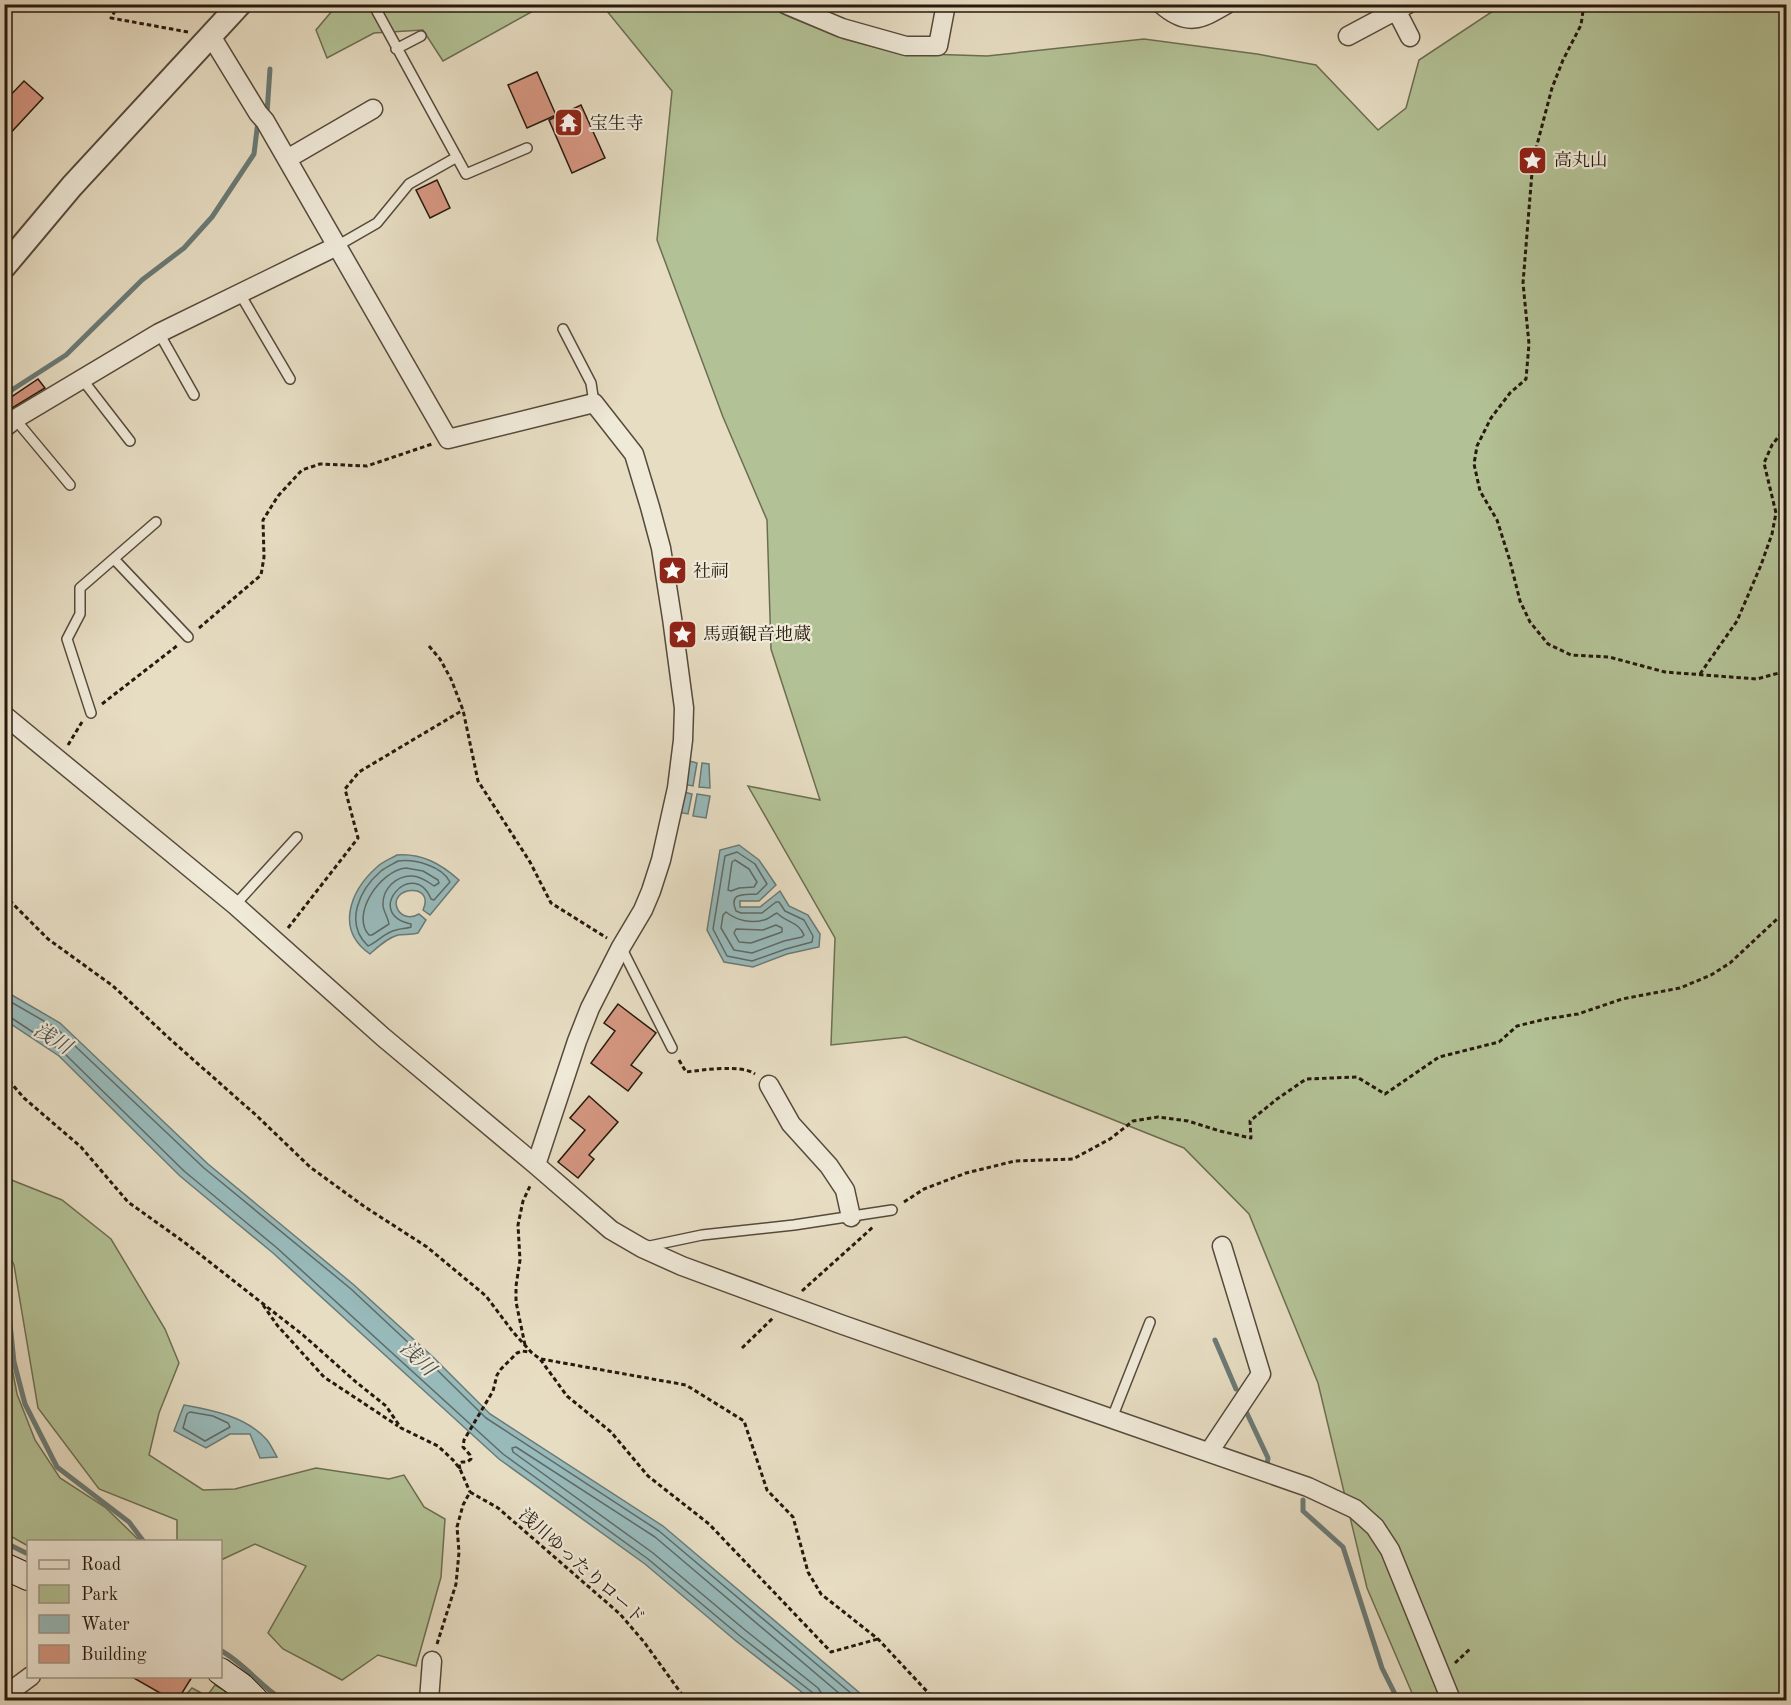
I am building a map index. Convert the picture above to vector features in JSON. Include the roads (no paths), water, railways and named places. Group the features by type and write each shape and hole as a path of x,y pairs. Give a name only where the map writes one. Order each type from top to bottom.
{"main road":[{"path":"4,1566 27,1577"},
{"path":"222,1672 241,1686 255,1701"}],"street":[{"path":"4,267 72,186 240,4"},
{"path":"785,4 842,28 906,46 938,46 946,4"},
{"path":"1161,4 1174,16 1196,20 1227,4"},
{"path":"1348,36 1399,7 1410,37"},
{"path":"211,36 287,159 448,439 594,403 634,454 650,507 661,548 684,708 684,740 677,788 661,860 643,910 621,947 587,1016 536,1165"},
{"path":"287,159 373,109"},
{"path":"10,424 159,333 337,246"},
{"path":"4,715 235,905 383,1037 611,1230 642,1248 682,1266 975,1372 1308,1487 1355,1509 1375,1527 1390,1550 1451,1701"},
{"path":"769,1085 791,1124 829,1166 844,1190 851,1217"},
{"path":"1209,1452 1261,1374 1222,1246"},
{"path":"429,1701 432,1661"},
{"path":"4,1696 30,1678"}],"lane":[{"path":"373,4 466,174 527,148"},
{"path":"396,49 421,36"},
{"path":"337,246 377,223 409,184 457,158"},
{"path":"240,294 290,379"},
{"path":"563,329 591,383 594,403"},
{"path":"159,333 194,395"},
{"path":"82,379 130,441"},
{"path":"10,424 70,485"},
{"path":"91,712 67,639 80,614 80,588 156,522"},
{"path":"114,559 188,637"},
{"path":"235,905 297,837"},
{"path":"621,947 672,1048"},
{"path":"642,1248 702,1235 794,1226 892,1210"},
{"path":"1112,1418 1150,1322"}],"water":[{"path":"686,760 697,763 693,786 682,784"},
{"path":"702,763 709,764 710,788 699,787"},
{"path":"680,791 692,794 688,814 677,812"},
{"path":"697,794 710,796 706,818 693,816"},
{"path":"739,845 759,860 776,885 759,901 740,901 740,907 760,907 780,891 789,906 808,915 820,934 819,947 787,954 753,967 724,962 707,930 720,850"},
{"path":"397,855 415,856 431,861 459,880 430,915 423,910 425,901 423,895 418,891 411,890 399,896 396,902 402,915 419,914 426,920 418,933 394,936 370,954 359,944 353,934 350,910 360,887 368,877 379,865"},
{"name":"浅川","path":"5,991 60,1023 208,1164 354,1285 433,1357 490,1414 663,1526 868,1700 812,1700 736,1641 645,1564 499,1459 273,1253 180,1176 59,1056 5,1020"},
{"path":"184,1405 218,1412 240,1420 267,1440 277,1457 260,1458 250,1434 230,1434 206,1448 174,1431"}],"waterway":[{"path":"265,115 270,69"},
{"path":"4,395 66,355 142,280 184,248 212,217 254,154 258,121"},
{"path":"4,1267 14,1362 25,1404 57,1467 129,1522 142,1540"},
{"path":"1215,1340 1236,1389"},
{"path":"1244,1407 1268,1458 1267,1465 1271,1466"},
{"path":"1303,1500 1303,1511 1343,1547 1382,1668 1398,1700"},
{"path":"4,1542 27,1554"},
{"path":"222,1651 283,1700"}],"place":[{"name":"宝生寺","path":"569,123"},
{"name":"高丸山","path":"1533,160"},
{"name":"社祠","path":"672,571"},
{"name":"馬頭観音地蔵","path":"682,634"}]}
